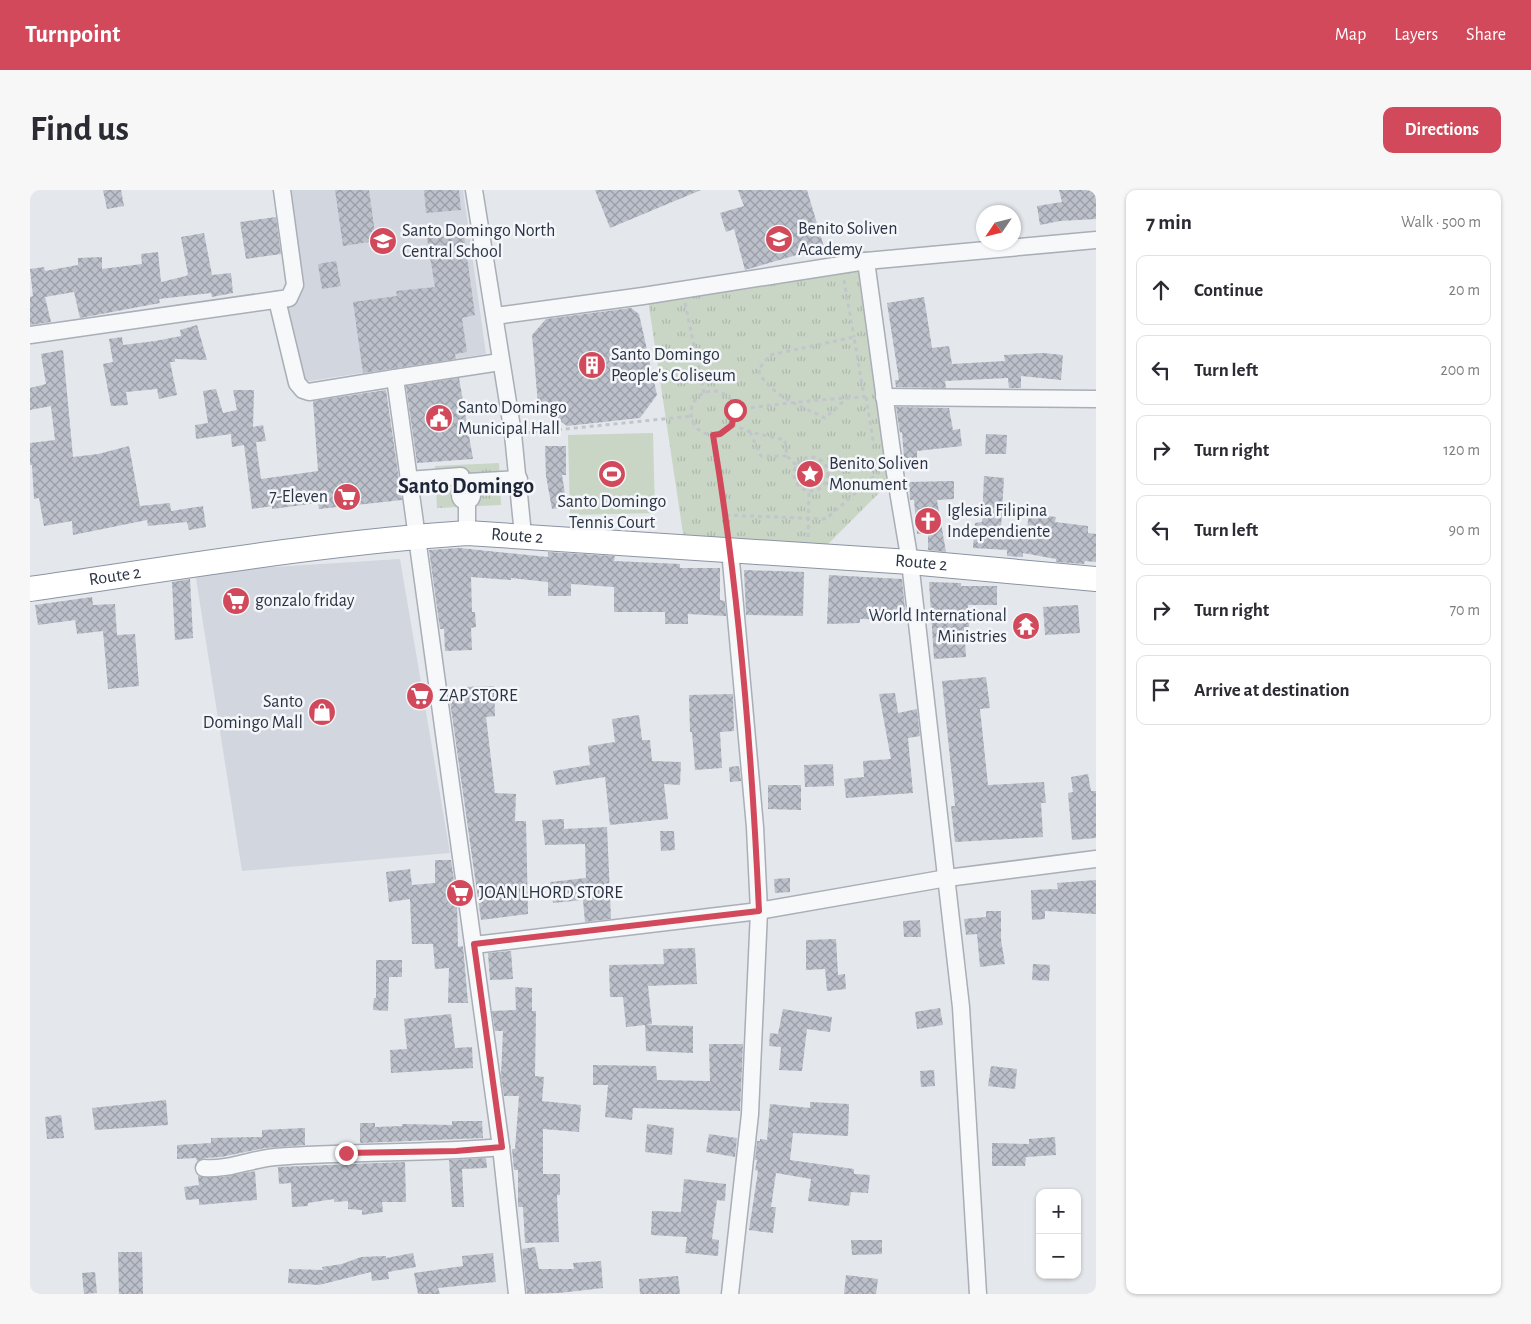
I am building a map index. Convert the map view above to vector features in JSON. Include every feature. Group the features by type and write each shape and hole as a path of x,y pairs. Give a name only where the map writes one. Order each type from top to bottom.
{"highway":[{"name":"Route 2","path":"30,589 416,536 467,533 522,535 910,562 1096,579"}],"street":[{"path":"30,335 289,298 295,286 282,190"},
{"path":"474,190 513,434 522,535"},
{"path":"495,316 644,296 866,261 1096,240"},
{"path":"866,261 884,397 910,562 961,1007 978,1294"},
{"path":"276,300 297,383 302,390 309,392 500,362"},
{"path":"395,378 502,1147 517,1294"},
{"path":"884,397 1096,399"},
{"path":"409,482 465,484 518,476"},
{"path":"465,484 467,533"},
{"path":"730,550 755,827 759,911 750,1114 730,1294"},
{"path":"474,944 759,911 947,878 1096,859"},
{"path":"204,1168 216,1169 273,1157 346,1153 456,1151 502,1147"}],"path":[{"path":"843,276 875,454"},
{"path":"684,298 704,393"},
{"path":"847,398 825,418 792,402 764,382 758,370 770,355 854,337"},
{"path":"710,391 723,394 729,398 735,410 732,425 720,434 713,435 699,429 692,416 694,403 704,393 710,391"},
{"path":"735,410 792,402 884,397"},
{"path":"513,434 692,416"},
{"path":"732,425 750,432 785,440 787,456 796,465"},
{"path":"750,432 761,456 787,456"},
{"path":"713,435 730,550"},
{"path":"810,457 820,460 824,464 826,479 820,488 809,490 799,486 794,470 796,465 810,457"},
{"path":"726,515 826,520 879,474 877,464"},
{"path":"808,556 807,519 809,490"}],"shaded area":[{"name":"Santo Domingo North Central School","path":"289,190 463,190 486,354 303,382 285,306 301,292"},
{"name":"Santo Domingo Mall","path":"400,559 450,853 242,871 195,572"}],"green space":[{"path":"861,267 888,484 821,551 684,540 648,300"},
{"name":"Santo Domingo Tennis Court","path":"653,433 655,513 570,515 568,435"},
{"path":"499,463 501,505 437,508 435,466"}],"building":[{"path":"103,190 121,190 124,206 107,209"},
{"path":"335,190 369,190 376,241 343,246"},
{"path":"424,190 459,190 461,210 426,213"},
{"path":"595,190 701,190 610,228"},
{"path":"738,190 807,190 824,247 745,270 734,229 726,232 720,213 744,206"},
{"path":"1059,190 1096,190 1096,219 1060,221 1040,225 1037,206 1062,202"},
{"path":"276,217 281,254 246,259 240,222"},
{"path":"204,233 212,275 231,273 233,293 212,297 211,293 159,299 160,303 80,318 74,292 45,297 51,322 30,325 30,297 33,296 30,269 44,267 45,271 78,265 78,258 102,257 102,269 142,264 141,254 158,252 161,282 188,274 181,237"},
{"path":"464,235 475,315 462,318 467,352 455,354 456,359 363,373 353,302 397,296 396,291 435,287 427,238"},
{"path":"336,261 341,286 322,289 318,264"},
{"path":"924,297 932,348 949,346 952,364 1005,361 1004,355 1043,353 1063,355 1061,380 1021,376 1021,388 1009,388 1008,378 945,381 946,388 896,387 895,380 899,380 887,303"},
{"name":"Santo Domingo People's Coliseum","path":"631,308 639,314 657,395 640,418 567,426 538,404 532,335 546,319"},
{"path":"197,325 207,360 175,359 175,362 170,362 177,395 159,399 157,389 126,392 128,405 111,406 103,364 113,362 109,339 122,337 123,345 155,341 181,336 180,330"},
{"path":"63,350 73,457 98,454 129,446 140,506 170,503 171,511 203,506 206,527 189,530 187,522 148,526 147,520 73,535 72,521 44,526 39,498 34,499 32,465 30,465 30,443 55,440 51,406 30,410 30,388 46,384 41,354"},
{"name":"Santo Domingo Municipal Hall","path":"459,378 473,459 417,463 406,386"},
{"path":"216,389 223,413 237,410 233,390 254,390 253,427 263,425 266,441 256,442 261,479 318,471 313,401 386,390 402,500 319,509 318,503 272,509 272,506 252,509 244,445 232,447 231,434 196,439 195,425 208,423 203,391"},
{"path":"896,407 949,408 953,430 960,429 962,446 917,451 917,458 904,458 902,432 900,433"},
{"path":"986,434 1007,435 1006,454 985,454"},
{"path":"545,446 566,446 566,475 562,475 567,507 552,509 546,476"},
{"path":"984,476 1004,478 1001,528 1027,530 1029,510 1041,511 1041,515 1056,517 1055,522 1088,526 1088,533 1096,534 1096,562 1085,561 1084,564 1056,562 1056,559 1023,553 1023,557 1007,556 1007,550 973,548 975,523 982,522"},
{"path":"954,481 954,499 937,500 946,552 928,550 928,534 917,534 914,500 910,500 909,482"},
{"path":"459,548 548,557 548,552 615,556 614,561 680,564 680,568 720,568 720,600 725,601 726,616 688,614 688,624 665,624 665,612 614,612 614,587 571,584 571,596 548,596 548,582 511,578 511,580 471,577 472,612 475,612 476,627 471,628 472,650 445,651 444,629 440,629 429,550"},
{"path":"744,570 804,572 803,616 746,615"},
{"path":"829,575 902,579 906,620 860,619 860,623 827,624"},
{"path":"190,579 193,638 175,640 172,582"},
{"path":"929,582 961,583 961,586 997,586 997,605 968,605 969,627 964,627 966,657 934,659"},
{"path":"92,597 93,605 115,604 117,635 135,634 139,686 108,689 103,631 77,634 75,620 38,625 35,605"},
{"path":"1078,605 1080,633 1045,635 1043,607"},
{"path":"986,677 990,708 980,709 988,785 1044,782 1046,803 1041,803 1043,837 955,842 951,806 955,806 942,681"},
{"path":"494,686 495,716 486,717 495,793 516,794 515,821 526,821 528,914 481,920 449,694 466,693 465,687"},
{"path":"895,693 898,713 917,709 920,736 908,738 913,793 846,798 844,779 864,777 863,761 891,759 879,694"},
{"path":"733,694 734,731 720,732 722,768 695,770 692,732 690,732 689,695"},
{"path":"639,715 642,740 650,740 652,761 681,762 680,785 664,784 668,819 610,825 605,777 556,785 553,771 590,765 588,746 615,742 612,719"},
{"path":"833,764 834,786 805,787 804,765"},
{"path":"739,766 741,781 730,782 729,767"},
{"path":"1088,774 1091,791 1096,791 1096,838 1072,840 1068,793 1073,792 1071,777"},
{"path":"768,785 801,785 801,810 768,809"},
{"path":"564,819 564,829 607,827 611,919 585,922 583,900 553,903 550,882 586,878 585,844 545,845 542,820"},
{"path":"660,831 674,831 675,850 661,851"},
{"path":"435,860 451,860 457,900 458,947 463,946 468,1003 448,1003 449,968 435,969 433,944 412,944 410,899 389,902 386,872 410,869 412,885 435,883"},
{"path":"790,878 790,892 775,893 774,879"},
{"path":"1096,880 1096,914 1045,911 1045,919 1032,920 1031,890 1058,889 1057,883"},
{"path":"986,911 1001,911 1001,940 1005,964 980,967 977,934 966,935 964,919 986,917"},
{"path":"920,920 921,937 904,937 903,921"},
{"path":"836,939 838,975 845,974 846,989 827,991 825,969 806,970 806,940"},
{"path":"695,948 697,984 648,986 652,1024 646,1025 693,1026 693,1053 646,1051 645,1025 626,1027 623,997 610,997 609,965 664,964 663,949"},
{"path":"511,951 513,979 490,980 488,953"},
{"path":"376,960 402,960 402,977 389,977 388,1011 373,1010 374,998 376,998"},
{"path":"1033,964 1050,965 1049,981 1032,980"},
{"path":"515,987 532,988 532,1011 536,1011 535,1076 544,1077 542,1101 581,1105 579,1132 543,1129 543,1174 560,1174 560,1195 557,1195 559,1242 525,1243 523,1207 518,1207 518,1170 514,1170 512,1149 515,1149 519,1096 504,1096 501,1076 503,1031 495,1031 492,1011 516,1010"},
{"path":"940,1008 943,1025 917,1029 915,1012"},
{"path":"783,1009 832,1017 830,1032 807,1029 802,1071 779,1070 781,1047 769,1046 770,1033 778,1034"},
{"path":"451,1014 455,1048 472,1047 473,1068 391,1073 390,1050 407,1049 404,1019"},
{"path":"709,1044 743,1044 740,1111 633,1108 632,1120 605,1117 608,1085 593,1085 593,1065 656,1066 657,1080 710,1081"},
{"path":"991,1066 1017,1069 1015,1089 988,1086"},
{"path":"934,1070 935,1086 921,1087 920,1071"},
{"path":"166,1100 168,1125 95,1130 92,1108"},
{"path":"810,1102 849,1104 848,1136 793,1133 790,1160 854,1169 854,1174 870,1175 868,1193 851,1192 849,1206 808,1201 811,1179 776,1173 771,1207 776,1207 773,1233 749,1230 758,1171 755,1170 757,1141 760,1141 760,1139 767,1140 770,1104 810,1108"},
{"path":"61,1115 64,1138 47,1139 45,1117"},
{"path":"452,1121 482,1121 483,1138 360,1143 360,1123 375,1123 375,1127 402,1126 402,1124 452,1125"},
{"path":"647,1124 674,1128 672,1155 645,1152"},
{"path":"305,1128 305,1145 265,1148 221,1157 204,1158 197,1161 196,1158 177,1159 177,1145 211,1143 211,1138 262,1137 262,1130"},
{"path":"709,1134 737,1138 735,1157 706,1152"},
{"path":"1055,1137 1056,1155 1026,1157 1025,1166 992,1166 992,1143 1029,1144 1029,1139"},
{"path":"486,1158 487,1168 462,1169 464,1207 452,1207 449,1160"},
{"path":"405,1162 406,1202 382,1202 383,1212 362,1215 362,1210 348,1209 348,1201 334,1202 334,1199 308,1203 308,1206 292,1207 291,1183 279,1184 278,1167"},
{"path":"255,1171 257,1200 199,1205 199,1199 186,1200 184,1187 199,1185 198,1176 223,1177"},
{"path":"684,1179 726,1184 725,1201 717,1200 712,1239 719,1240 718,1256 685,1253 687,1237 651,1235 652,1211 681,1212"},
{"path":"851,1240 882,1240 882,1254 852,1255"},
{"path":"535,1247 539,1269 574,1269 573,1263 601,1261 603,1288 559,1293 527,1294 522,1249"},
{"path":"118,1252 142,1252 143,1294 119,1294"},
{"path":"413,1253 416,1267 388,1272 389,1279 372,1281 371,1272 319,1285 288,1283 289,1269 323,1270 322,1267 342,1264 361,1257 386,1256 386,1258"},
{"path":"493,1253 496,1282 438,1288 440,1294 418,1294 414,1273 463,1266 462,1256"},
{"path":"95,1272 97,1293 84,1294 82,1273"},
{"path":"846,1275 878,1279 876,1294 844,1294"},
{"path":"678,1276 680,1294 640,1294 639,1279"}],"place":[{"name":"Benito Soliven Academy","path":"779,239"},
{"name":"Santo Domingo North Central School","path":"383,241"},
{"name":"Santo Domingo People's Coliseum","path":"592,365"},
{"name":"Santo Domingo Municipal Hall","path":"439,418"},
{"name":"Santo Domingo Tennis Court","path":"612,474"},
{"name":"Benito Soliven Monument","path":"810,474"},
{"name":"7-Eleven","path":"347,497"},
{"name":"Iglesia Filipina Independiente","path":"928,521"},
{"name":"gonzalo friday","path":"236,601"},
{"name":"World International Ministries","path":"1026,626"},
{"name":"ZAP STORE","path":"420,696"},
{"name":"Santo Domingo Mall","path":"322,712"},
{"name":"JOAN LHORD STORE","path":"460,893"}],"district":[{"name":"Santo Domingo","path":"466,486"}],"route":[{"path":"346,1153 456,1151 502,1147 474,944 759,911 755,827 730,550 713,435 720,434 732,425 735,418 735,410"}]}
